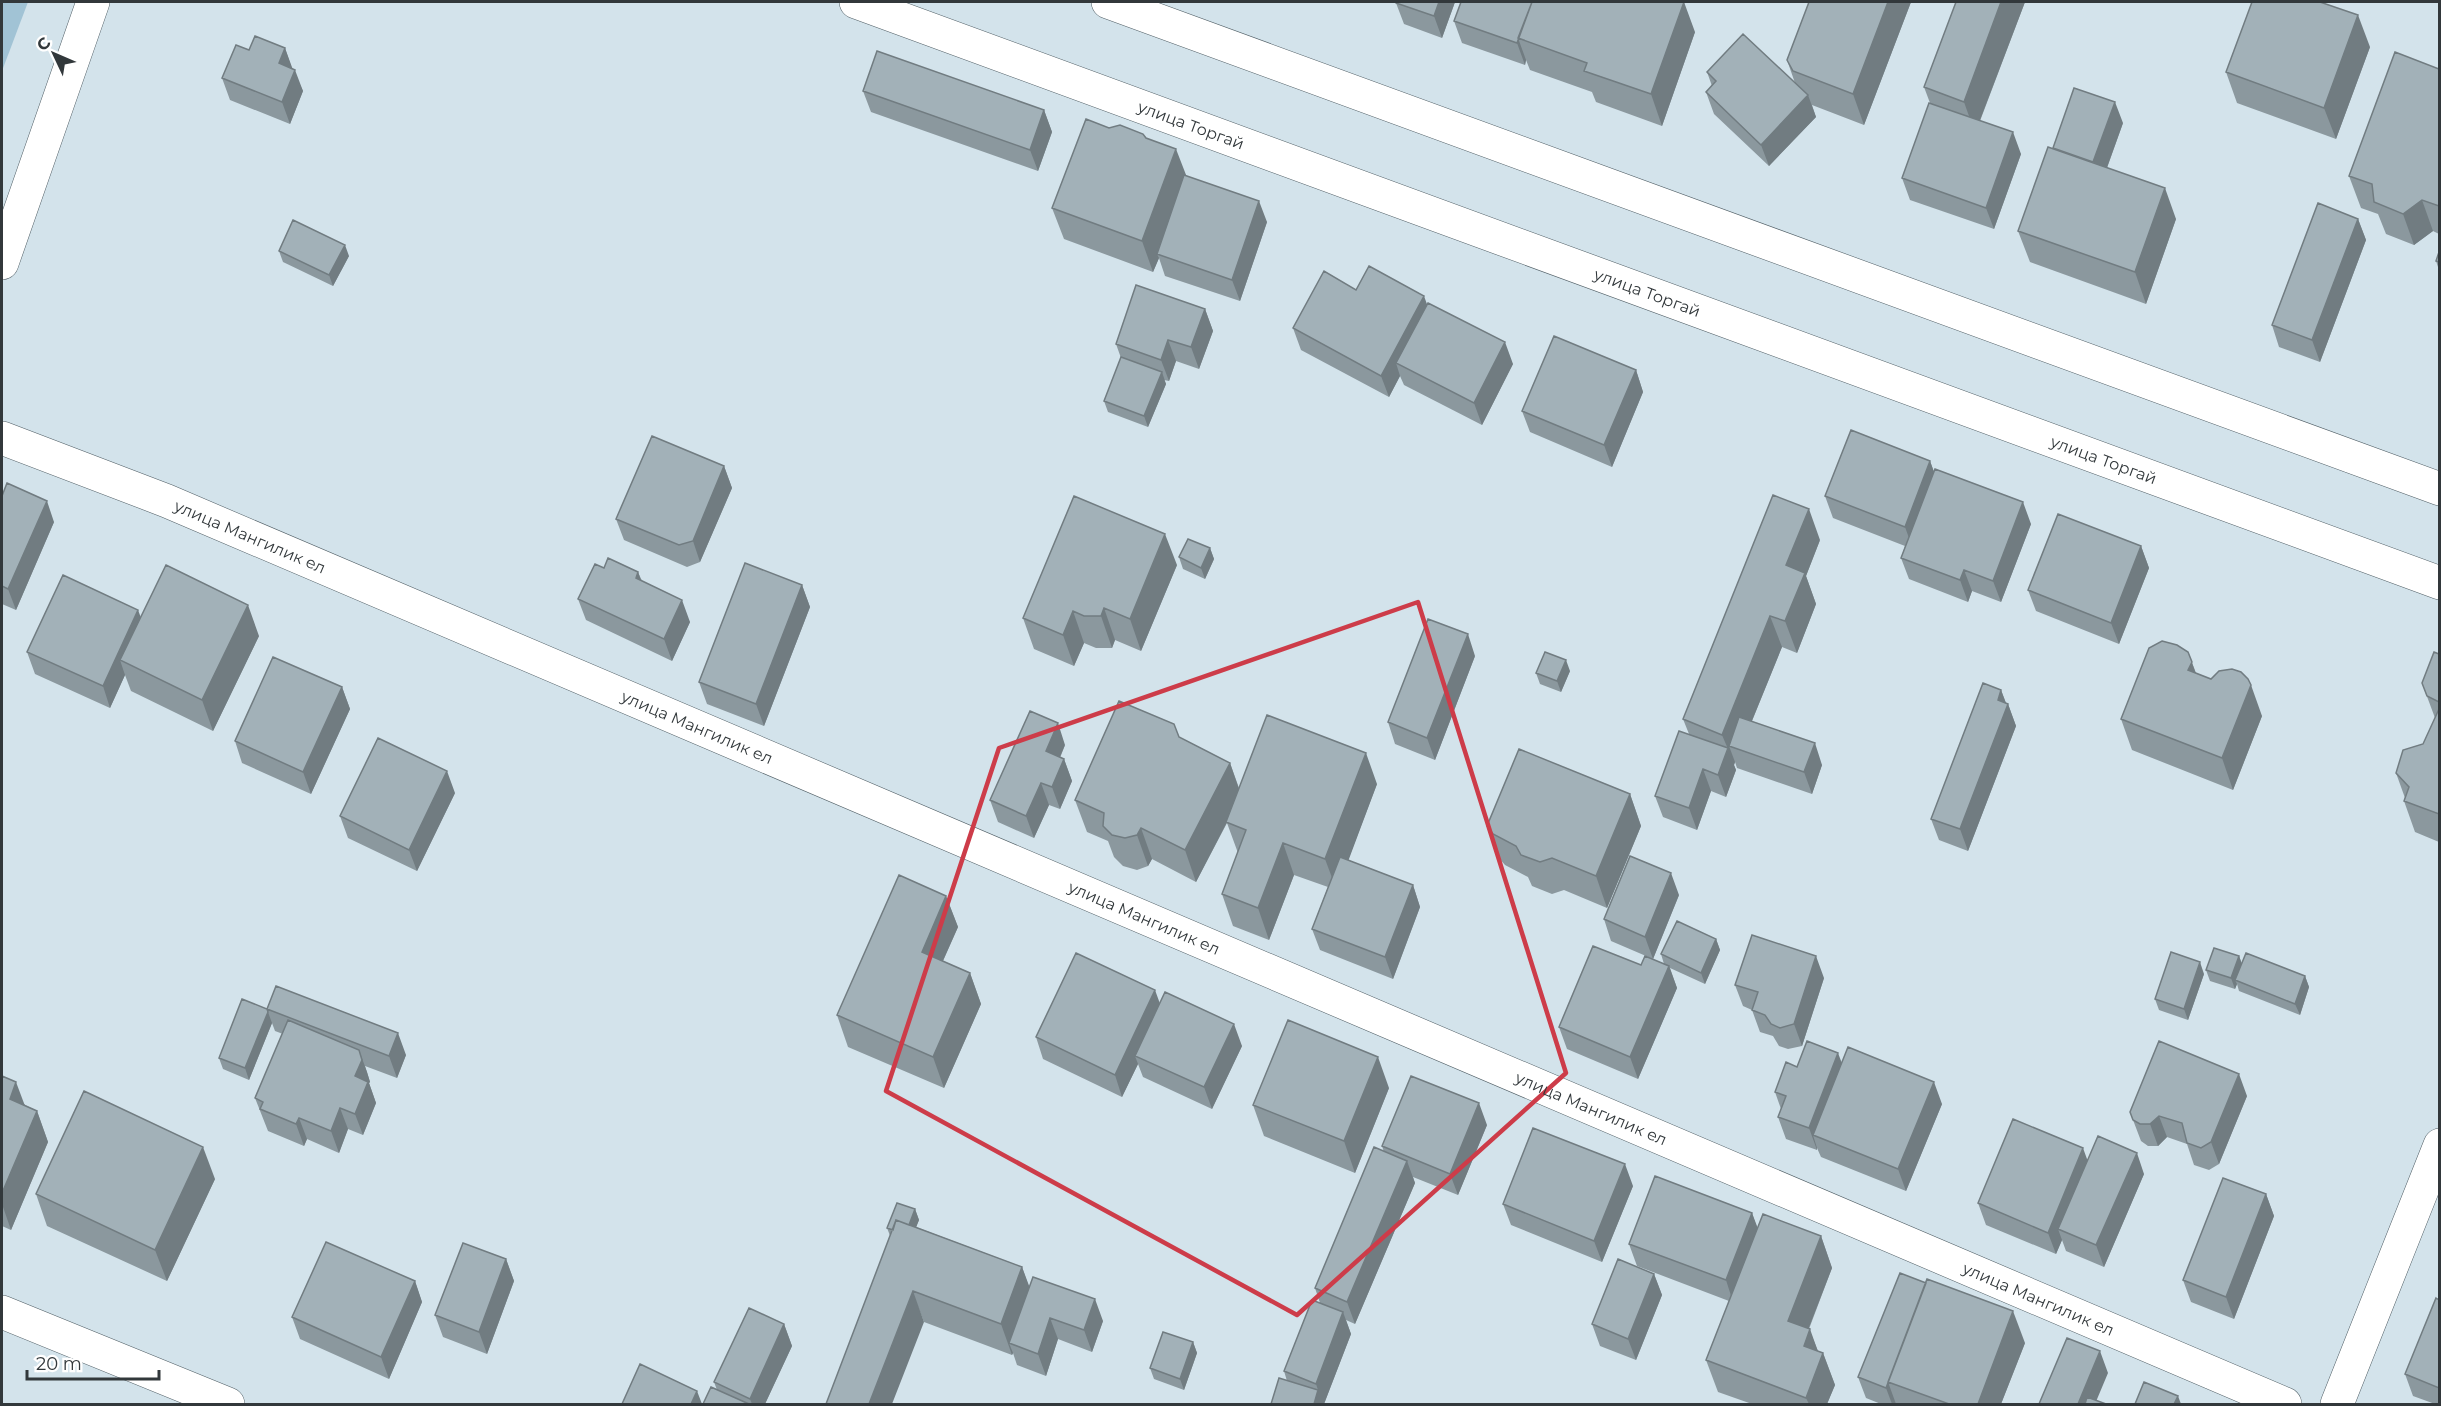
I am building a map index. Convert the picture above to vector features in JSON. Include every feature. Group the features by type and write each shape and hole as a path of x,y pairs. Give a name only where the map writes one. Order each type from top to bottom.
{"street":[{"path":"2,263 93,2"},
{"name":"улица Торгай","path":"856,2 2439,583"},
{"path":"1108,2 2439,489"},
{"name":"улица Мангилик ел","path":"2,438 167,501 2285,1404"},
{"path":"2337,1404 2439,1145"},
{"path":"2,1312 228,1404"}],"highlighted area":[{"path":"1418,602 1566,1073 1297,1315 886,1091 999,748"}],"shaded area":[{"path":"2,2 28,2 2,71"}],"building":[{"path":"1396,2 1439,2 1434,16"},
{"path":"1461,2 1532,2 1517,43 1454,21"},
{"path":"1532,2 1684,2 1651,94 1584,71 1587,63 1518,38"},
{"path":"1809,2 1888,2 1853,94 1793,71 1787,60"},
{"path":"1956,2 2001,2 1964,102 1924,87"},
{"path":"2252,2 2320,2 2358,15 2324,108 2226,72"},
{"path":"1743,34 1808,95 1761,145 1706,92 1716,81 1707,72"},
{"path":"255,36 285,48 279,63 295,70 282,102 222,78 236,45 249,50"},
{"path":"877,51 1044,110 1030,150 863,91"},
{"path":"2395,52 2439,69 2439,206 2422,200 2403,214 2374,202 2372,184 2349,176"},
{"path":"2074,88 2115,102 2093,162 2053,148"},
{"path":"1929,103 2013,132 1986,208 1902,178"},
{"path":"1086,119 1109,128 1120,125 1176,149 1142,241 1052,208"},
{"path":"2048,147 2165,188 2135,272 2018,231"},
{"path":"1184,175 1259,201 1232,280 1157,254"},
{"path":"2318,203 2358,219 2312,340 2272,325"},
{"path":"293,220 345,245 329,275 279,251"},
{"path":"1369,266 1424,296 1381,376 1293,328 1324,271 1356,290"},
{"path":"1136,285 1205,309 1191,347 1168,340 1161,360 1116,344"},
{"path":"1428,303 1505,342 1474,403 1396,363"},
{"path":"1554,336 1636,370 1604,445 1522,411"},
{"path":"1121,357 1162,372 1144,416 1104,401"},
{"path":"1851,430 1930,461 1905,527 1825,496"},
{"path":"652,436 724,466 693,541 679,545 616,519"},
{"path":"1935,469 2023,502 1993,581 1964,570 1960,580 1901,558"},
{"path":"7,483 47,501 8,589 2,586 2,496"},
{"path":"1773,495 1809,509 1786,565 1805,573 1785,621 1770,616 1722,735 1683,719"},
{"path":"1074,496 1165,534 1130,619 1104,608 1101,616 1084,616 1073,611 1063,635 1023,618"},
{"path":"2058,514 2141,546 2111,623 2028,590"},
{"path":"1188,539 1210,548 1201,568 1179,557"},
{"path":"608,558 638,572 636,578 682,600 664,639 578,599 595,564 604,568"},
{"path":"745,563 802,585 756,704 699,682"},
{"path":"166,565 248,605 202,700 120,660"},
{"path":"63,575 138,610 103,686 27,652"},
{"path":"1428,619 1468,634 1427,738 1388,722"},
{"path":"2162,641 2177,645 2188,652 2192,662 2188,670 2211,679 2219,671 2232,669 2241,672 2248,679 2251,685 2222,758 2121,719 2149,648"},
{"path":"1545,652 1566,660 1557,681 1536,673"},
{"path":"2434,652 2439,654 2439,702 2427,696 2422,683"},
{"path":"273,657 342,687 303,772 235,741"},
{"path":"1983,683 2001,690 1998,700 2008,704 1960,829 1931,819"},
{"path":"1119,701 1174,724 1179,737 1230,763 1185,850 1141,828 1137,835 1125,838 1112,835 1103,826 1104,813 1075,800"},
{"path":"2439,709 2439,814 2404,801 2409,787 2396,773 2403,750 2423,744"},
{"path":"1030,711 1058,723 1046,751 1064,759 1052,787 1041,783 1026,816 990,800"},
{"path":"1267,715 1366,753 1325,859 1283,843 1258,908 1222,894 1246,830 1226,822"},
{"path":"1739,717 1815,743 1804,772 1729,746"},
{"path":"1679,731 1728,748 1718,775 1703,769 1689,808 1655,796"},
{"path":"378,738 447,771 409,850 340,816"},
{"path":"1519,749 1630,794 1596,876 1552,858 1540,862 1521,855 1516,846 1493,834 1487,826"},
{"path":"1630,856 1671,873 1645,937 1604,919"},
{"path":"1340,857 1413,885 1385,957 1312,929"},
{"path":"899,875 946,896 922,952 970,973 933,1057 837,1015"},
{"path":"1677,921 1716,939 1701,973 1661,954"},
{"path":"1752,935 1816,956 1794,1024 1780,1028 1771,1024 1765,1015 1752,1010 1758,992 1735,985"},
{"path":"1593,946 1641,965 1645,956 1669,966 1630,1057 1559,1027"},
{"path":"2214,948 2239,956 2231,978 2206,970"},
{"path":"2171,952 2200,962 2184,1009 2155,999"},
{"path":"1076,953 1155,990 1115,1075 1036,1037"},
{"path":"2246,953 2305,976 2295,1004 2235,980"},
{"path":"276,986 398,1033 389,1056 267,1009"},
{"path":"1165,992 1234,1024 1204,1087 1135,1056"},
{"path":"242,999 267,1009 268,1012 245,1068 219,1058"},
{"path":"288,1020 359,1050 362,1060 355,1076 368,1082 355,1114 340,1108 331,1131 299,1118 296,1124 260,1109 263,1102 255,1098"},
{"path":"1288,1020 1378,1057 1344,1141 1253,1105"},
{"path":"1807,1041 1838,1053 1809,1128 1778,1117 1786,1096 1775,1092 1786,1062 1797,1067"},
{"path":"2159,1041 2239,1074 2211,1142 2201,1148 2187,1143 2182,1123 2159,1116 2150,1124 2140,1124 2133,1120 2130,1112"},
{"path":"1848,1047 1934,1082 1898,1169 1813,1135"},
{"path":"2,1076 16,1082 10,1099 37,1111 2,1193"},
{"path":"1411,1076 1479,1103 1450,1174 1382,1146"},
{"path":"84,1091 203,1147 155,1250 36,1194"},
{"path":"2013,1119 2083,1148 2048,1233 1978,1203"},
{"path":"1533,1128 1625,1164 1594,1241 1503,1204"},
{"path":"2098,1136 2137,1153 2096,1245 2058,1229"},
{"path":"1374,1147 1407,1161 1347,1302 1315,1288"},
{"path":"1655,1176 1752,1213 1726,1280 1629,1244"},
{"path":"2223,1178 2266,1194 2226,1297 2183,1280"},
{"path":"897,1203 915,1209 909,1225 896,1220 893,1230 887,1228"},
{"path":"1763,1214 1821,1236 1788,1321 1810,1329 1804,1346 1823,1353 1806,1398 1706,1360"},
{"path":"896,1220 1022,1267 1001,1324 913,1291 869,1404 826,1404"},
{"path":"326,1242 415,1281 381,1357 292,1317"},
{"path":"463,1243 506,1259 479,1332 435,1315"},
{"path":"1618,1259 1654,1274 1628,1339 1592,1324"},
{"path":"1900,1273 1926,1283 1886,1388 1858,1377"},
{"path":"1033,1277 1095,1299 1084,1330 1050,1318 1038,1354 1009,1343"},
{"path":"1927,1279 2013,1311 1978,1404 1949,1404 1888,1382"},
{"path":"2436,1298 2439,1300 2439,1388 2405,1374"},
{"path":"1312,1300 1343,1312 1316,1384 1284,1371"},
{"path":"749,1308 784,1324 750,1399 714,1382"},
{"path":"1163,1332 1193,1342 1180,1379 1150,1368"},
{"path":"2067,1338 2100,1351 2078,1404 2039,1404"},
{"path":"640,1364 697,1391 691,1404 622,1404"},
{"path":"1279,1378 1318,1390 1314,1404 1271,1404"},
{"path":"2144,1382 2178,1396 2174,1404 2135,1404"},
{"path":"711,1387 749,1404 703,1404"},
{"path":"2087,1397 2106,1404 2085,1404"}]}
